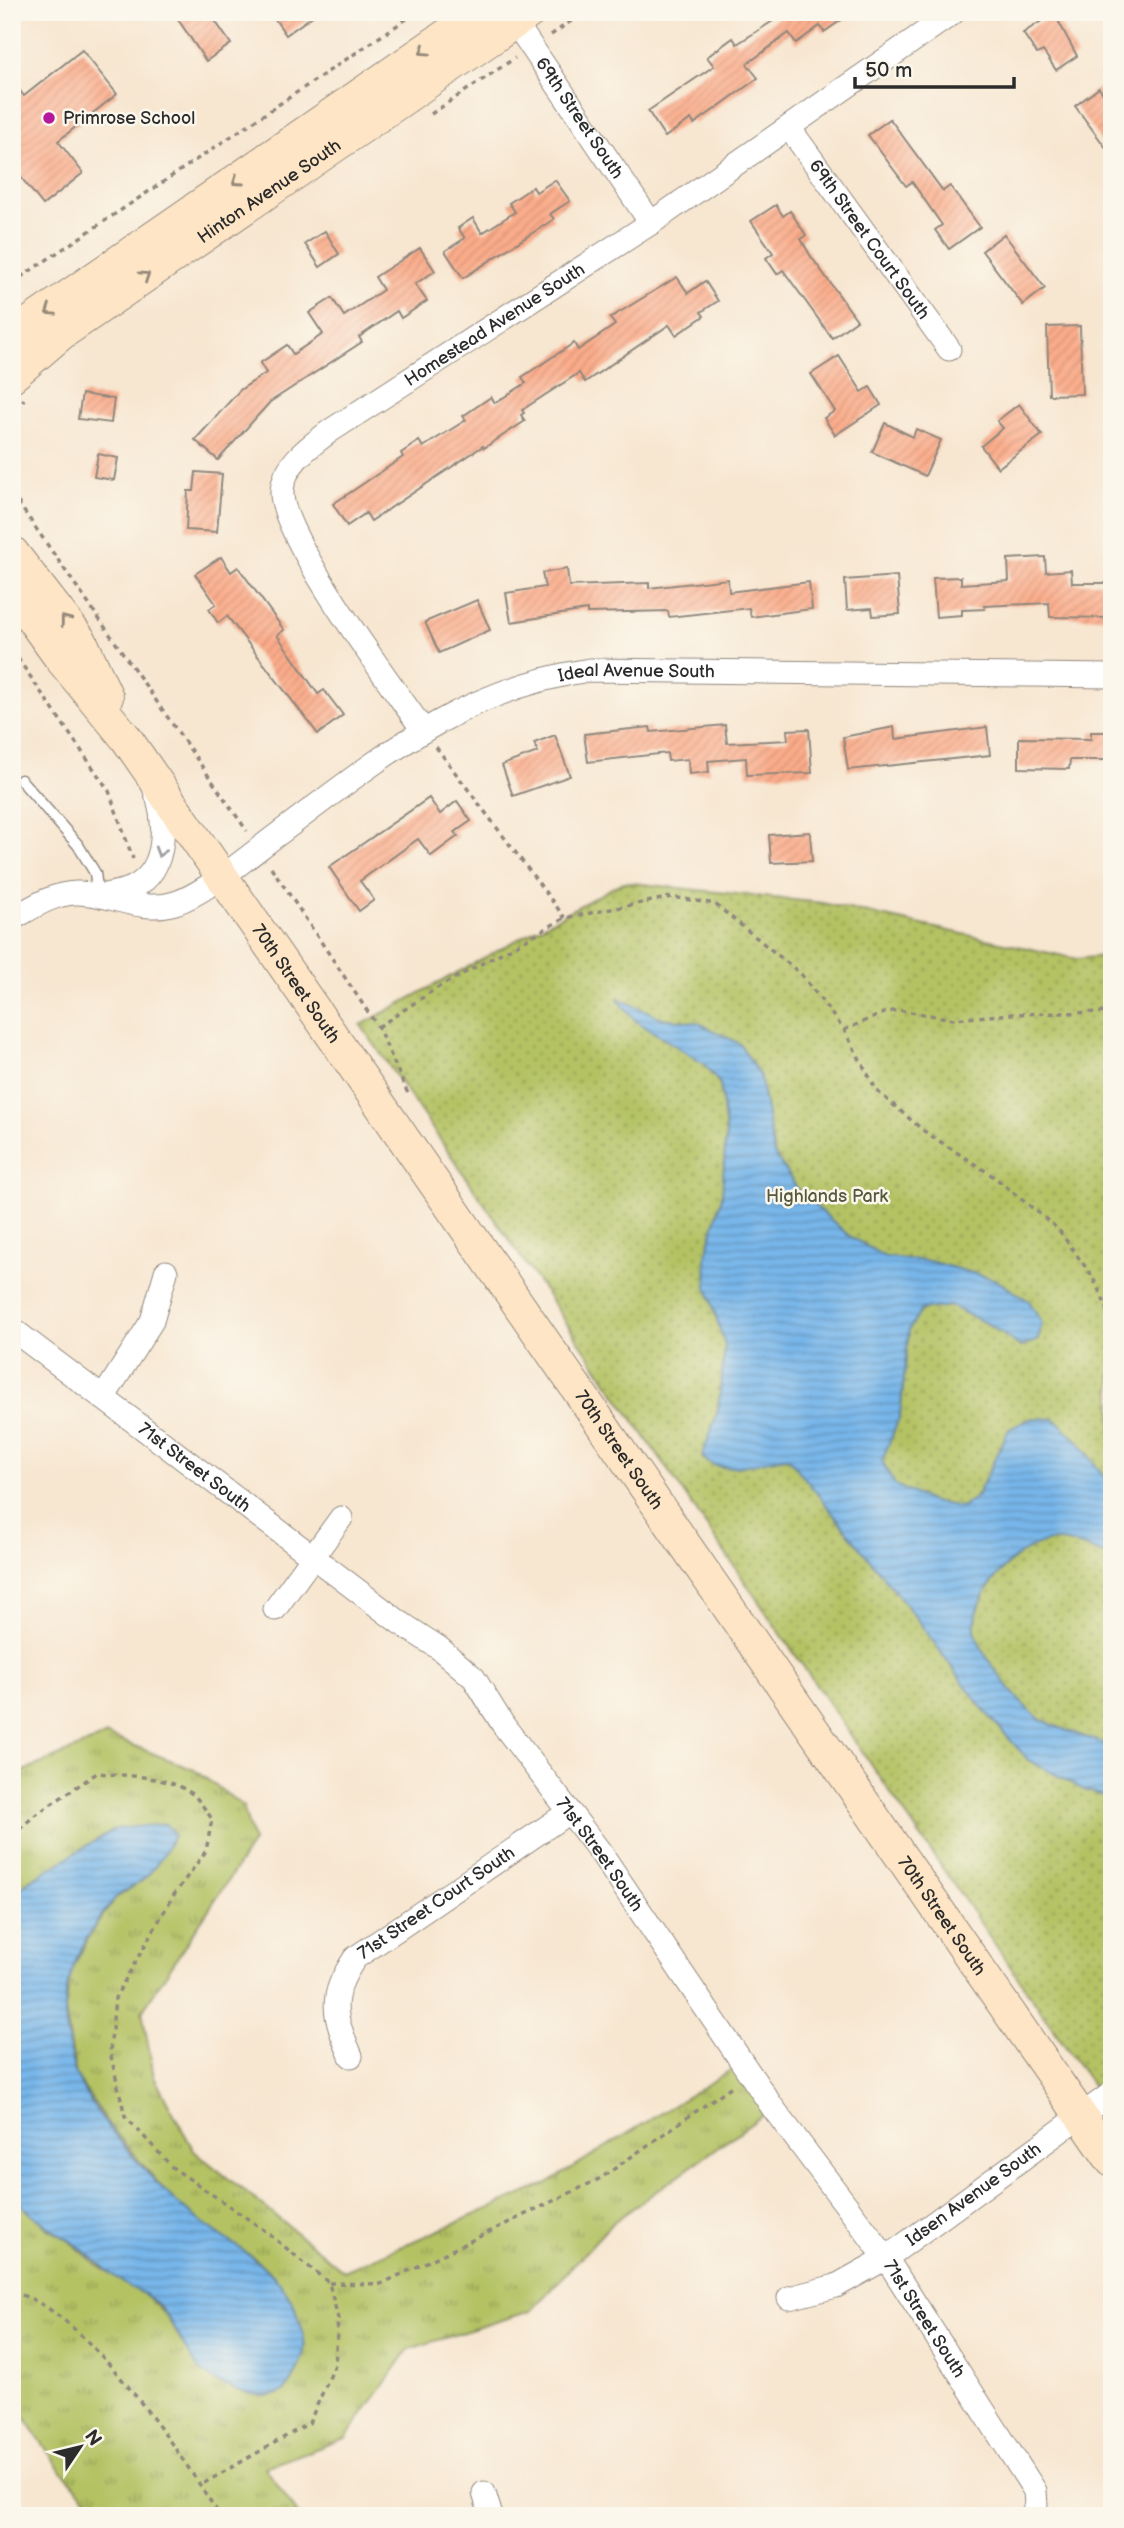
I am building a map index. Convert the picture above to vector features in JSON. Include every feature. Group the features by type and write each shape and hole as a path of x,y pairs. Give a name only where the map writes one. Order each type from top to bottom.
{"main road":[{"name":"Hinton Avenue South","path":"12,335 480,12"},
{"name":"Hinton Avenue South","path":"12,376 61,334 518,16"},
{"name":"70th Street South","path":"12,552 81,641 134,751"},
{"name":"70th Street South","path":"12,591 134,751 222,875 1112,2161"}],"street":[{"name":"Homestead Avenue South","path":"423,730 330,594 285,515 282,492 285,476 300,454 330,430 651,223 790,129 954,12"},
{"name":"69th Street South","path":"518,16 651,223"},
{"name":"69th Street Court South","path":"790,129 949,349"},
{"name":"Ideal Avenue South","path":"222,875 423,730 462,707 551,676 589,670 1112,676"},
{"path":"98,897 133,888 153,873 163,840 159,798 134,751"},
{"path":"12,919 51,897 77,893 137,907 176,902 222,875"},
{"path":"103,1398 152,1321 166,1272"},
{"name":"71st Street South","path":"12,1329 314,1554 474,1678 504,1726 569,1812 750,2074 886,2258 1035,2491 1036,2505 1032,2516"},
{"path":"275,1609 341,1518"},
{"name":"71st Street Court South","path":"351,2056 336,2020 338,1983 355,1958 569,1812"},
{"name":"Idsen Avenue South","path":"789,2298 836,2286 886,2258 1112,2093"},
{"path":"484,2493 491,2516"}],"lane":[{"path":"21,780 78,845 96,873 98,897"}],"path":[{"path":"12,283 417,12"},
{"path":"554,32 584,12"},
{"path":"12,494 259,848 379,1027 409,1098"},
{"path":"12,650 109,791 134,862 145,879"},
{"path":"423,730 565,918"},
{"path":"379,1027 437,988 565,918 672,897 715,904 801,974 844,1030 877,1091 924,1131 993,1176 1058,1229 1092,1276 1112,1318"},
{"path":"844,1030 898,1010 954,1019 1012,1014 1112,1012"},
{"path":"12,1836 34,1816 97,1773 153,1779 175,1786 191,1793 212,1819 206,1851 173,1896 115,1997 110,2052 125,2116 172,2168 264,2230 329,2283 338,2318 335,2365 309,2423 201,2485"},
{"path":"329,2283 381,2284 601,2178 750,2074"},
{"path":"12,2293 37,2302 76,2332 107,2362 143,2402 220,2516"}],"green space":[{"name":"Highlands Park","path":"623,882 822,903 1077,959 1112,955 1112,2114 361,1025"},
{"path":"107,1735 194,1770 243,1806 253,1842 142,2011 154,2077 194,2151 344,2271 544,2185 742,2063 773,2108 612,2223 531,2311 409,2349 346,2438 265,2467 299,2516 103,2516 59,2468 12,2398 12,2195 48,2229 66,2238 96,2264 147,2296 166,2316 201,2371 260,2396 282,2392 274,2276 253,2257 203,2226 170,2197 109,2125 76,2076 65,2009 71,1971 92,1931 116,1898 143,1880 115,1829 29,1881 12,1896 12,1776"}],"water":[{"path":"617,998 662,1018 699,1023 740,1044 760,1076 774,1154 799,1191 848,1235 885,1257 929,1261 994,1279 1029,1301 1042,1323 1038,1340 1021,1347 988,1324 950,1306 921,1310 909,1330 900,1416 882,1461 895,1485 932,1502 962,1507 977,1496 1009,1429 1032,1418 1055,1419 1079,1442 1112,1488 1112,1557 1060,1541 1046,1542 1031,1548 1002,1570 990,1584 976,1615 975,1629 992,1665 1012,1692 1033,1713 1058,1727 1112,1746 1112,1799 1084,1790 1028,1760 982,1708 916,1618 788,1457 743,1466 721,1467 702,1457 718,1410 725,1346 707,1287 706,1255 722,1196 726,1131 720,1084 704,1064 636,1021"},
{"path":"166,1824 174,1835 160,1860 151,1872 114,1900 88,1937 74,1965 66,1995 67,2034 75,2071 84,2091 133,2157 172,2198 267,2269 294,2306 302,2329 304,2352 289,2385 274,2395 264,2396 239,2391 205,2375 156,2303 120,2281 81,2249 44,2224 12,2195 12,1896 29,1881 115,1829"}],"building":[{"path":"173,12 209,12 231,44 206,61"},
{"path":"270,12 318,12 286,35"},
{"path":"787,12 853,12 824,32 820,26 796,43 789,33 747,64 758,78 694,124 691,119 665,137 648,111 714,66 707,57 733,38 737,44"},
{"path":"1054,13 1077,56 1056,70 1043,51 1037,54 1023,33"},
{"name":"Primrose School","path":"82,50 117,94 58,141 83,173 43,205 12,166 12,80 24,96"},
{"path":"1099,88 1112,106 1112,156 1075,106"},
{"path":"890,119 943,191 950,186 980,227 949,249 935,230 942,225 912,182 906,186 868,135"},
{"path":"555,180 570,201 550,214 554,219 463,278 445,251 465,238 458,228 473,218 482,233 515,212 509,203 533,187 536,192"},
{"path":"776,205 783,216 790,211 806,235 801,239 810,255 857,320 832,338 783,270 777,274 766,258 773,253 751,221"},
{"path":"325,231 339,254 320,267 305,244"},
{"path":"1004,234 1045,288 1023,305 982,251"},
{"path":"420,248 435,271 415,284 427,301 401,318 397,311 359,337 362,342 270,402 218,460 195,440 240,390 266,373 260,363 287,345 293,354 323,334 309,313 332,298 344,316 383,290 375,277"},
{"path":"677,277 688,293 705,281 718,301 701,312 704,316 676,335 669,325 585,382 579,373 522,410 524,413 521,415 525,421 371,521 366,513 347,526 333,504 403,457 401,453 419,441 423,447 466,420 463,416 491,397 495,403 526,383 522,377 574,343 578,350 615,325 610,318"},
{"path":"1080,326 1082,394 1049,395 1047,327"},
{"path":"839,356 862,392 870,387 881,405 835,435 824,418 835,411 811,374"},
{"path":"82,394 114,399 111,423 78,419"},
{"path":"1019,404 1042,435 998,468 981,446 1003,428 997,421"},
{"path":"885,423 913,437 916,429 941,440 925,476 872,452"},
{"path":"98,454 118,458 114,480 94,477"},
{"path":"196,472 222,474 217,532 186,530 188,491 194,491"},
{"path":"221,557 231,572 238,567 284,630 277,635 318,694 324,690 343,715 318,734 227,616 218,623 209,609 216,604 195,574"},
{"path":"1045,557 1046,572 1071,570 1072,583 1112,583 1112,618 1050,617 1049,603 984,606 985,609 962,610 962,615 936,617 933,578 961,577 961,584 1009,581 1008,559"},
{"path":"567,569 569,586 649,583 649,588 728,579 729,592 809,582 812,609 751,617 749,608 669,617 668,611 587,613 587,610 511,622 506,593 545,587 542,573"},
{"path":"897,576 900,614 873,616 872,608 847,610 845,580"},
{"path":"477,600 490,630 439,653 425,622"},
{"path":"725,725 727,743 788,740 787,730 809,729 812,773 747,775 746,758 708,761 709,772 689,774 688,759 668,761 667,753 588,762 584,734 650,727 651,732"},
{"path":"894,727 895,739 987,727 990,755 848,770 843,737"},
{"path":"1091,732 1112,732 1112,760 1070,760 1069,769 1019,768 1019,738 1091,739"},
{"path":"555,735 570,776 513,796 502,765 538,752 534,743"},
{"path":"429,798 440,814 457,801 471,821 455,832 458,836 431,856 418,839 360,881 374,900 359,911 329,867"},
{"path":"810,832 812,861 771,863 769,835"}],"place":[{"name":"Primrose School","path":"49,118"}]}
